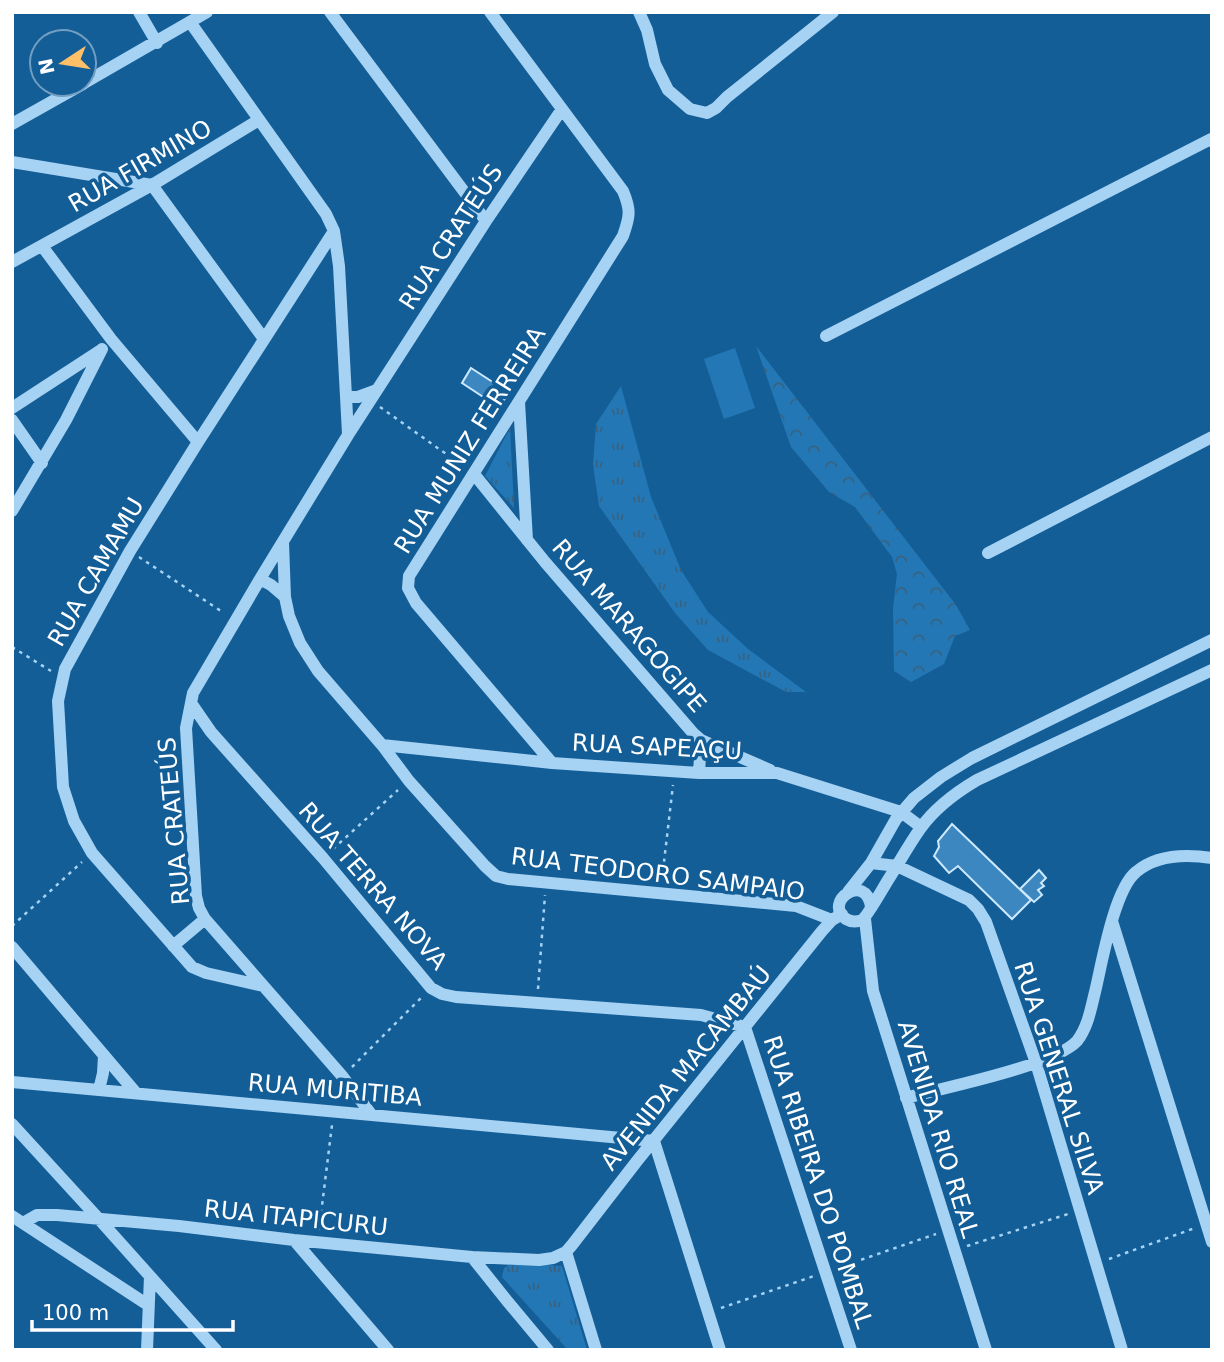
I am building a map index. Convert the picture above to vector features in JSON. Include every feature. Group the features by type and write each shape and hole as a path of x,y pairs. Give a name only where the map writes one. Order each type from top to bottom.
{"street":[{"path":"139,12 157,43"},
{"path":"98,76 207,12"},
{"path":"330,12 486,221"},
{"path":"490,12 562,109"},
{"path":"639,12 647,30 655,64 668,90 690,109 707,113 833,12"},
{"path":"190,22 326,214 334,231 339,266 348,435"},
{"path":"12,124 58,98"},
{"name":"RUA CRATEÚS","path":"371,1114 343,1077 205,919 199,908 196,896 186,728 193,693 260,579 348,435 562,109"},
{"name":"RUA MUNIZ FERREIRA","path":"552,763 416,603 408,588 409,576 623,236 629,217 629,205 623,191 562,109"},
{"name":"RUA FIRMINO","path":"12,262 152,185 260,120"},
{"path":"826,336 1211,139 1212,141"},
{"path":"12,162 152,185 264,339"},
{"name":"RUA CAMAMU","path":"263,986 206,973 192,967 92,853 74,821 63,787 58,701 65,668 130,551 334,231"},
{"path":"41,246 107,344 198,442"},
{"path":"12,408 107,344"},
{"path":"12,511 42,463 107,344"},
{"path":"346,397 374,395"},
{"path":"519,402 527,540"},
{"path":"12,420 42,463"},
{"path":"988,553 1212,437"},
{"name":"RUA MARAGOGIPE","path":"474,474 527,540 693,733 701,740 776,773"},
{"name":"RUA TEODORO SAMPAIO","path":"283,542 285,597 300,643 318,671 409,780 496,876 796,906 837,917"},
{"path":"260,579 285,597"},
{"path":"848,892 871,863 901,812 914,798 958,766 1212,640"},
{"path":"868,913 870,900 861,891 855,890 843,895 837,917 859,921 868,913 921,827 956,793 977,780 1212,670"},
{"name":"RUA TERRA NOVA","path":"191,703 211,732 323,858 431,988 456,997 701,1015 745,1027"},
{"path":"186,728 211,732"},
{"path":"699,773 701,740"},
{"name":"RUA SAPEAÇU","path":"382,745 552,763 699,773 776,773 901,812 921,827"},
{"path":"906,1098 1036,1063 1060,1053 1076,1042 1087,1024 1111,919 1133,874 1150,862 1172,856 1212,858"},
{"name":"RUA GENERAL SILVA","path":"871,863 897,866 968,900 986,922 1036,1063 1122,1350"},
{"name":"AVENIDA RIO REAL","path":"868,913 873,991 986,1350"},
{"name":"AVENIDA MACAMBAÚ","path":"566,1252 745,1027 837,917"},
{"path":"173,946 205,919"},
{"path":"1111,919 1212,1242"},
{"path":"12,947 136,1093"},
{"name":"RUA RIBEIRA DO POMBAL","path":"745,1027 851,1350"},
{"path":"99,1090 104,1055"},
{"name":"RUA MURITIBA","path":"12,1082 654,1141"},
{"path":"12,1124 216,1350"},
{"path":"654,1141 720,1350"},
{"name":"RUA ITAPICURU","path":"18,1220 57,1214 472,1257 538,1260 553,1258 566,1252"},
{"path":"18,1220 148,1311"},
{"path":"294,1240 388,1350"},
{"path":"566,1252 596,1350"},
{"path":"472,1257 548,1350"},
{"path":"148,1350 150,1276"},
{"path":"148,1311 172,1301"}],"path":[{"path":"374,395 474,474"},
{"path":"130,551 236,621"},
{"path":"12,647 63,678"},
{"path":"660,893 675,771"},
{"path":"323,858 409,780"},
{"path":"12,926 92,853"},
{"path":"537,1003 546,882"},
{"path":"343,1077 431,988"},
{"path":"320,1228 333,1111"},
{"path":"954,1250 1080,1210"},
{"path":"1096,1264 1206,1224"}],"green space":[{"path":"756,346 956,605 970,630 955,636 944,664 911,682 894,671 893,608 897,574 892,557 855,507 829,492 791,447"},
{"path":"735,348 755,408 724,419 704,359"},
{"path":"621,386 651,497 681,570 708,612 748,649 806,692 786,692 708,650 675,613 599,506 593,465 596,424"},
{"path":"510,428 514,508 485,476"},
{"path":"512,1263 562,1266 587,1350 568,1350 502,1277 504,1268"}],"building":[{"path":"471,368 505,390 502,395 507,397 497,406 462,383"},
{"path":"952,824 1031,900 1012,919 958,866 949,873 934,856 939,847 938,841"},
{"path":"1039,870 1046,878 1041,883 1044,886 1038,890 1042,895 1034,902 1020,889"}]}
